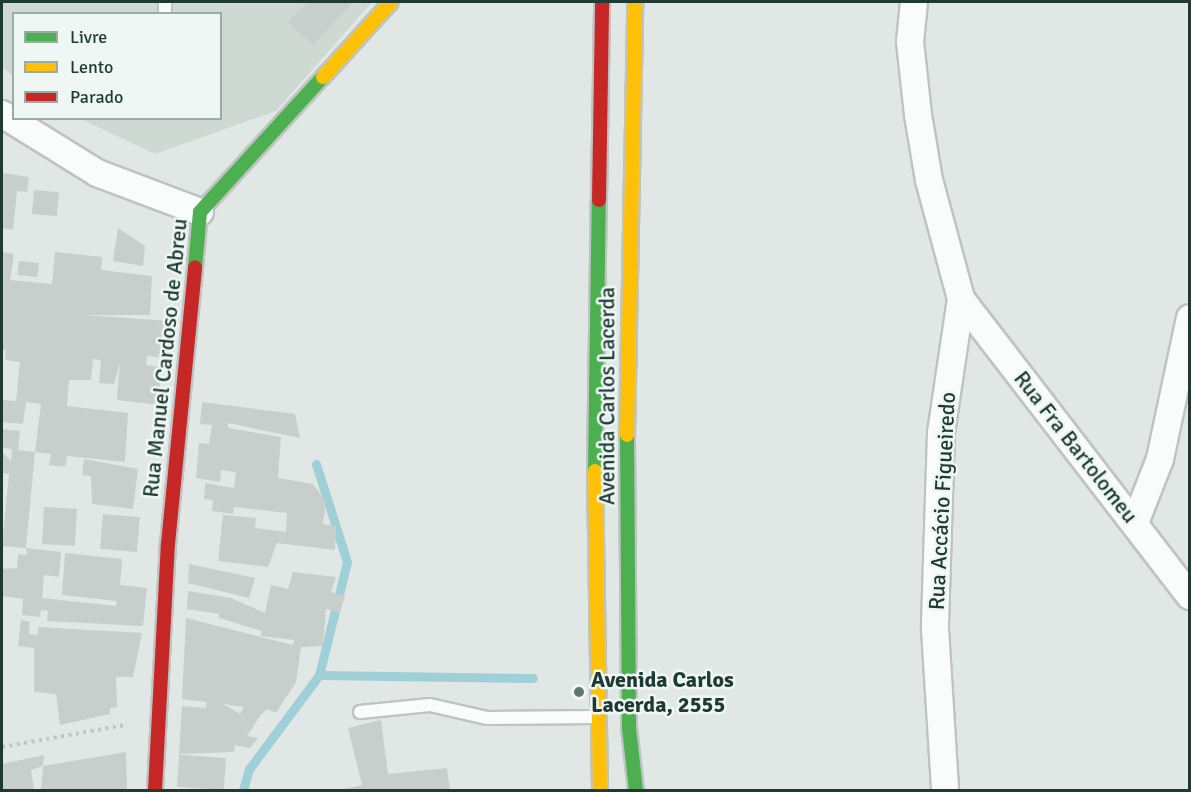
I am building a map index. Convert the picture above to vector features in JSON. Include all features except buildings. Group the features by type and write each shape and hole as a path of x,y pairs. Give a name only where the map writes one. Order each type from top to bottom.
{"main road":[{"name":"Rua Manuel Cardoso de Abreu","path":"155,790 182,369 200,212 391,2"},
{"name":"Avenida Carlos Lacerda","path":"599,786 595,717 602,2"},
{"name":"Avenida Carlos Lacerda","path":"635,2 627,359 629,728 638,789"}],"street":[{"name":"Rua Accácio Figueiredo","path":"914,2 910,42 918,115 929,180 961,299 941,433 935,629 945,790"},
{"path":"2,114 97,172 200,212"},
{"name":"Rua Fra Bartolomeu","path":"961,299 1190,596"},
{"path":"1135,524 1160,459 1190,318"},
{"path":"599,786 638,789"}],"lane":[{"path":"360,712 430,705 487,718 595,717"}],"path":[{"path":"2,747 159,720"}],"shaded area":[{"path":"2,2 372,2 276,111 155,154 83,120 222,120 222,12 12,12 12,75 2,67"}],"waterway":[{"path":"316,464 347,562 319,675"},
{"path":"243,790 249,769 319,675 533,678"}],"traffic: fast":[{"path":"195,267 200,212 323,77"},
{"path":"595,471 599,200"},
{"path":"627,435 629,728 636,790"}],"traffic: slow":[{"path":"323,77 391,2"},
{"path":"627,435 635,2"},
{"path":"595,471 600,790"}],"traffic: jam":[{"path":"599,200 602,2"},
{"path":"155,790 168,544 195,267"}],"place":[{"name":"Avenida Carlos Lacerda, 2555","path":"579,692"}]}
